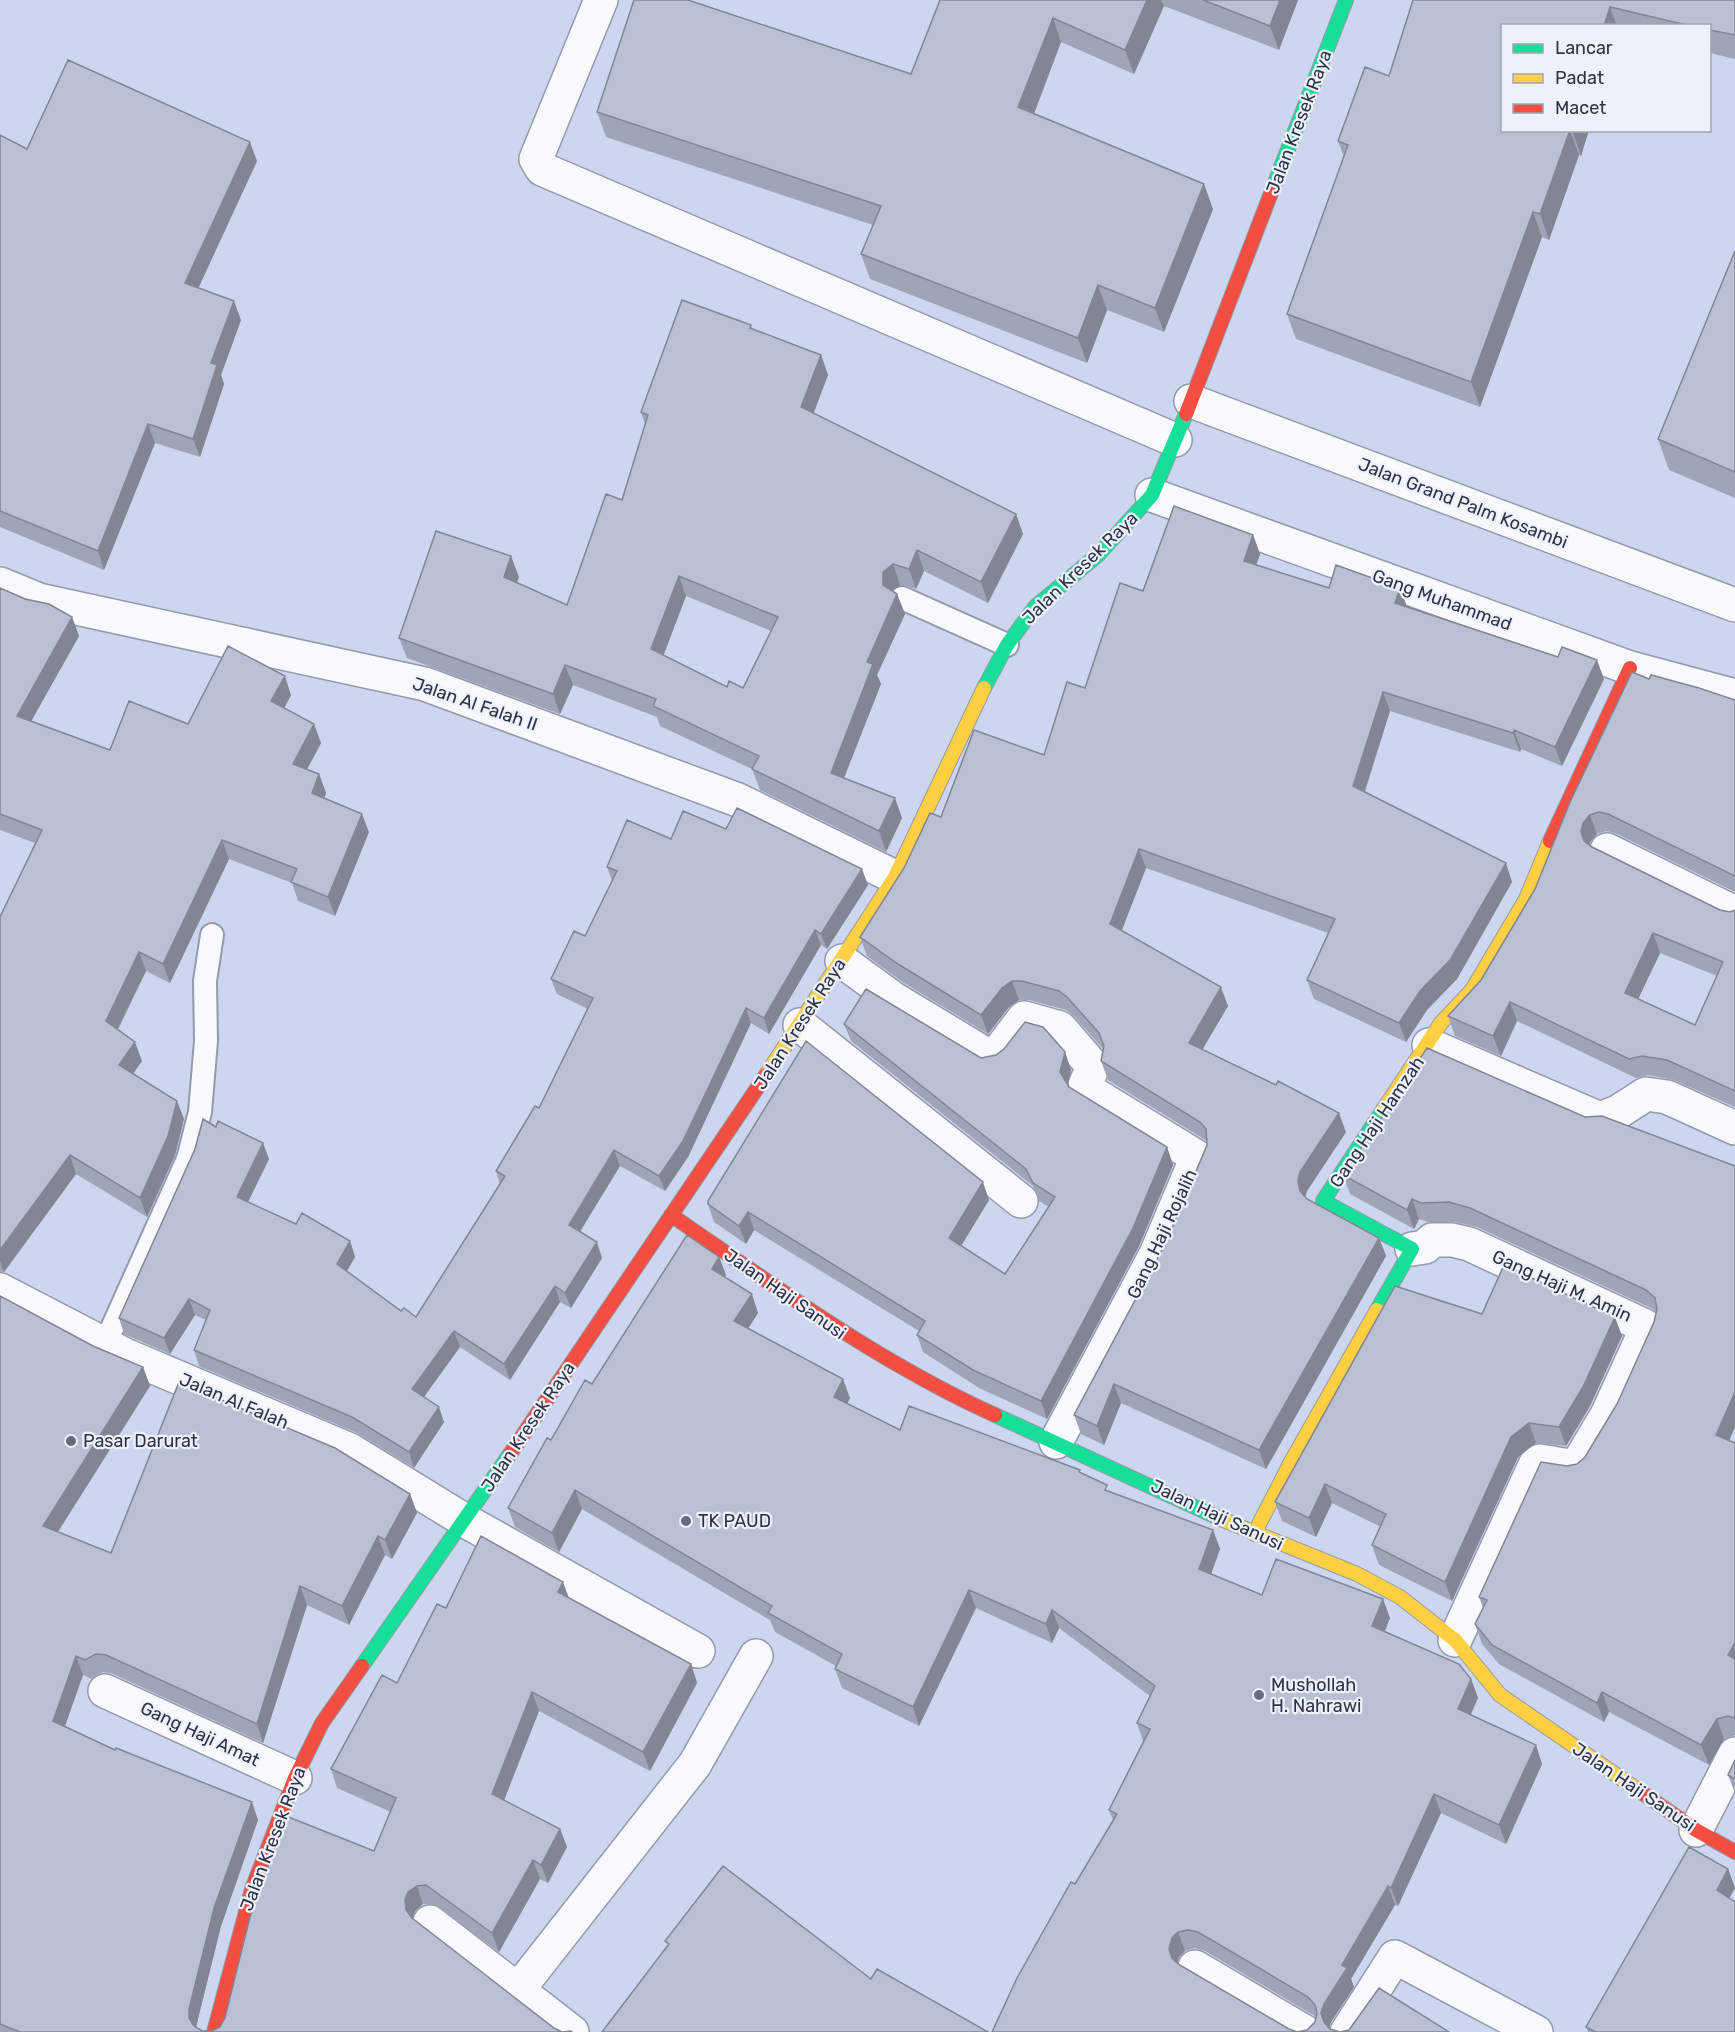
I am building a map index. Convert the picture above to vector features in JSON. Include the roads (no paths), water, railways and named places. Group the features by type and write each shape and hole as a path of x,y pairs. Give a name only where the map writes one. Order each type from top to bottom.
{"street":[{"path":"601,0 536,159 542,169 1175,440"},
{"name":"Jalan Kresek Raya","path":"214,2032 239,1931 295,1778 322,1722 464,1520 842,961 895,877 992,670 1007,645 1035,607 1099,554 1126,527 1152,495 1191,401 1346,0"},
{"name":"Jalan Grand Palm Kosambi","path":"1191,401 1735,605"},
{"name":"Gang Muhammad","path":"1152,495 1630,668 1735,696"},
{"name":"Jalan Al Falah II","path":"0,584 39,600 425,684 738,800 895,877"},
{"name":"Gang Haji Hamzah","path":"1413,1249 1323,1201 1442,1023 1472,990 1526,899 1630,668"},
{"path":"1606,850 1735,913"},
{"name":"Gang Haji Rojalih","path":"842,961 894,999 990,1057 996,1055 1024,1018 1060,1028 1091,1064 1092,1069 1085,1085 1086,1089 1197,1157 1156,1254 1056,1442"},
{"path":"800,1025 1021,1201"},
{"path":"1429,1045 1600,1119 1618,1112 1646,1094 1667,1097 1735,1128"},
{"name":"Jalan Haji Sanusi","path":"671,1215 856,1342 946,1393 1254,1534 1357,1574 1400,1597 1455,1640 1500,1695 1696,1830 1735,1852"},
{"name":"Gang Haji M. Amin","path":"1413,1249 1425,1247 1432,1240 1452,1240 1468,1244 1645,1326 1644,1334 1607,1415 1576,1467 1540,1461 1535,1465 1455,1640"},
{"path":"1254,1534 1291,1462 1413,1249"},
{"name":"Jalan Al Falah","path":"0,1290 105,1344 350,1450 464,1520 698,1651"},
{"path":"517,1991 695,1764 756,1656"},
{"name":"Gang Haji Amat","path":"105,1691 295,1778"},
{"path":"1696,1830 1735,1754"},
{"path":"430,1922 572,2032"},
{"path":"1347,2032 1395,1957 1536,2032"},
{"path":"1195,1967 1305,2032"}],"lane":[{"path":"902,598 1007,645"},
{"path":"105,1344 188,1159 200,1112 206,1041 205,981 212,935"}],"place":[{"name":"Pasar Darurat","path":"71,1441"},
{"name":"TK PAUD","path":"686,1521"},
{"name":"Mushollah H. Nahrawi","path":"1259,1695"}]}
